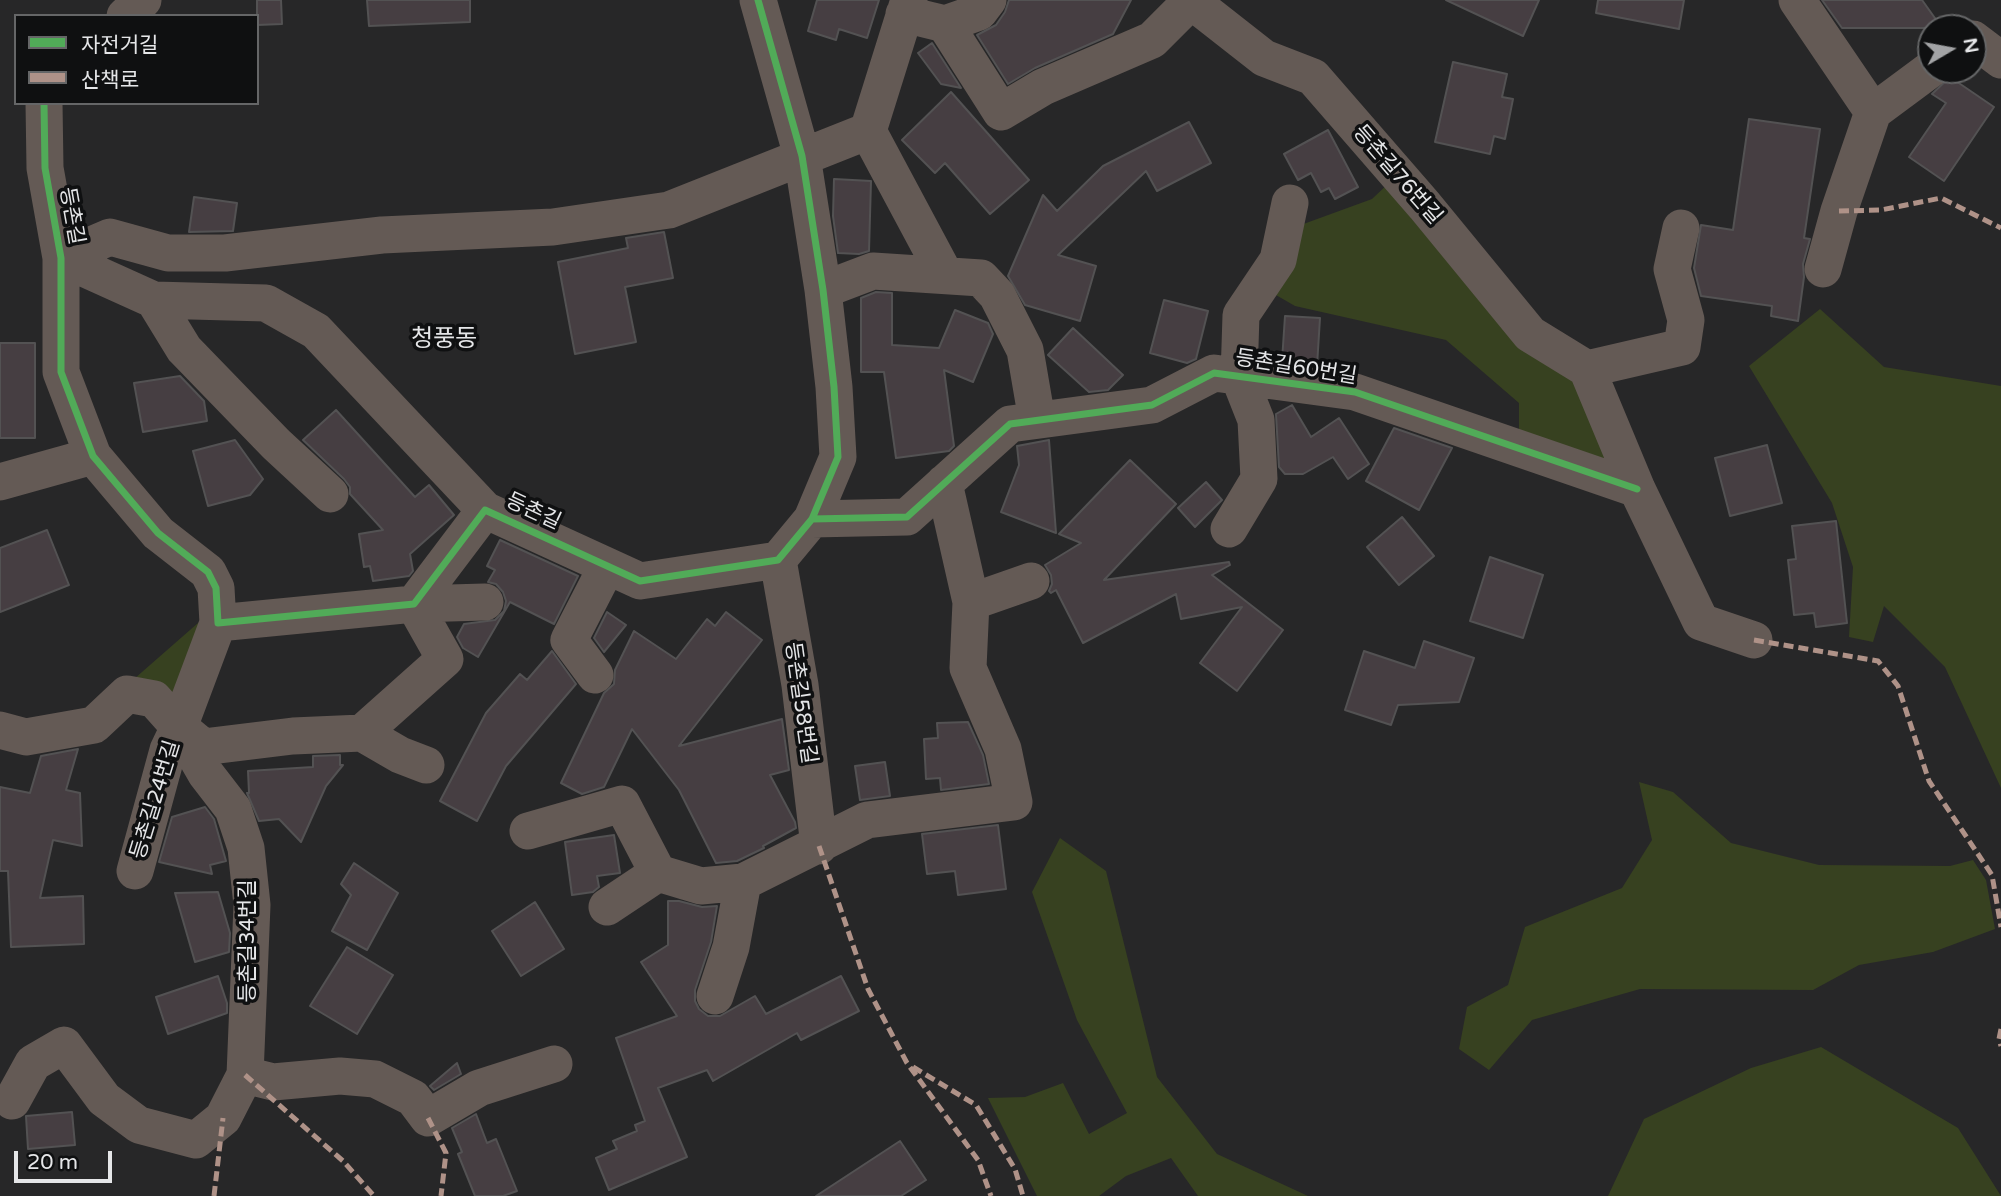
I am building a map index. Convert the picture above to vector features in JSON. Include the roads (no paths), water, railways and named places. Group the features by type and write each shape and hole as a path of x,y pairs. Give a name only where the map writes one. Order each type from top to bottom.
{"street":[{"path":"127,14 143,0"},
{"path":"758,0 802,156 823,289 834,387 838,457 812,519 778,560"},
{"path":"945,275 868,131 907,7 945,24 979,12 988,0"},
{"name":"등촌길76번길","path":"945,24 1001,112 1043,87 1152,40 1191,0 1264,58 1313,77 1425,206 1530,334 1587,369"},
{"path":"1797,0 1873,112"},
{"path":"1823,269 1839,211 1873,112 1917,79"},
{"name":"등촌길","path":"44,105 46,168 61,258 61,372 93,456 158,533 208,572 216,588 218,623"},
{"path":"802,156 868,131"},
{"name":"등촌길","path":"61,258 110,237 168,253 225,253 382,235 553,227 669,210 802,156"},
{"name":"등촌길60번길","path":"1229,529 1259,478 1256,420 1239,377 1241,316 1278,260 1290,203"},
{"path":"1681,228 1672,269 1686,320 1682,347 1587,369 1637,489 1701,622 1754,640"},
{"name":"등촌길","path":"61,258 154,300 266,303 316,331 485,510 640,581 778,560"},
{"path":"823,289 873,271 981,278 997,295 1025,350 1037,420"},
{"path":"154,300 184,349 276,444 330,494"},
{"name":"등촌길60번길","path":"812,519 906,517 1010,424 1152,405 1214,373 1355,393 1637,489"},
{"path":"0,482 93,456"},
{"path":"528,831 622,804 658,873 701,886 743,882 867,820 1014,802 1003,749 968,668 971,602 944,484"},
{"name":"등촌길","path":"414,604 485,510"},
{"name":"등촌길58번길","path":"778,560 800,685 819,846"},
{"path":"595,675 569,640 607,566"},
{"path":"971,602 1031,581"},
{"path":"426,765 400,755 362,733 293,736 203,747 179,727 218,623 414,604 485,602"},
{"path":"362,733 445,659 414,604"},
{"name":"등촌길24번길","path":"0,730 26,737 94,725 127,694 154,699 179,727 167,750 135,871"},
{"name":"등촌길34번길","path":"12,1101 33,1063 64,1045 104,1099 139,1125 196,1140 223,1118 245,1075 253,905 246,848 233,809 205,774 179,727"},
{"path":"607,907 658,873"},
{"path":"715,996 731,947 743,882"},
{"path":"245,1075 273,1082 340,1076 375,1079 414,1098 428,1118 479,1088 554,1064"}],"district":[{"name":"청풍동","path":"444,340"}]}
